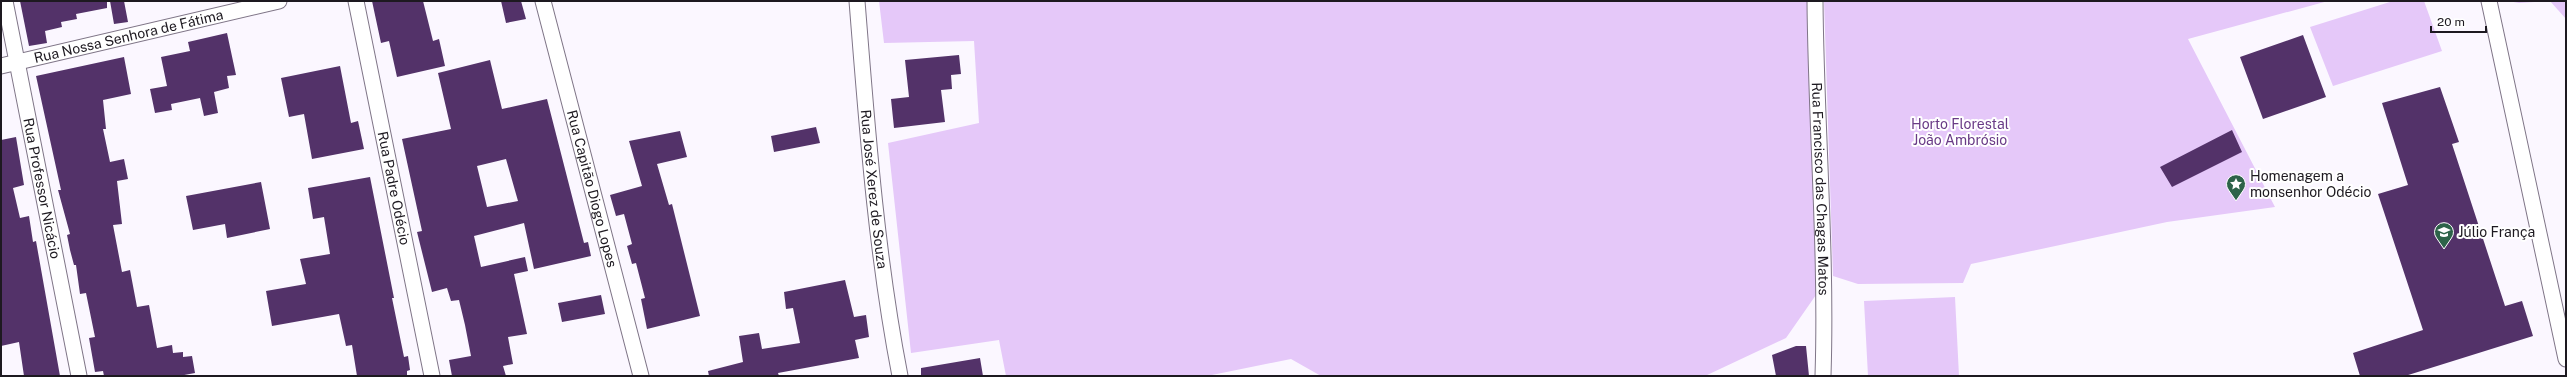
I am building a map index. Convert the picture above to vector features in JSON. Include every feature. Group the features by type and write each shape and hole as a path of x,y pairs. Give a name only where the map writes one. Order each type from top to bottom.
{"street":[{"name":"Rua Professor Nicácio","path":"5,1 79,376"},
{"name":"Rua Nossa Senhora de Fátima","path":"1,66 279,1"},
{"name":"Rua Padre Odécio","path":"356,1 432,376"},
{"name":"Rua Capitão Diogo Lopes","path":"543,1 641,376"},
{"name":"Rua José Xerez de Souza","path":"857,1 871,169 892,335 900,376"},
{"name":"Rua Francisco das Chagas Matos","path":"1815,1 1817,136 1825,282 1823,376"},
{"path":"2489,1 2566,359"}],"green space":[{"path":"879,1 1807,1 1825,282 1786,338 1705,376 1321,376 1291,359 1207,376 1006,376 999,340 911,353 888,143 979,123 974,41 884,43"},
{"name":"Horto Florestal João Ambrósio","path":"1824,1 2328,1 2188,39 2275,207 2167,222 1971,264 1963,283 1858,284 1833,276"},
{"path":"2393,1 2424,1 2442,51 2333,86 2310,27"},
{"path":"2508,1 2550,1 2519,3"},
{"path":"2550,1 2566,1 2566,19"},
{"path":"1955,297 1959,376 1868,376 1864,301"}],"building":[{"path":"20,1 107,1 107,8 76,14 77,19 61,22 62,27 45,31 47,43 29,46"},
{"path":"110,1 124,1 128,22 114,24"},
{"path":"372,1 423,1 433,41 439,39 445,66 397,77 389,41 381,43"},
{"path":"501,1 521,1 526,19 506,23"},
{"path":"227,33 236,75 227,76 229,88 214,92 218,113 204,116 200,98 171,104 172,110 155,113 150,89 167,86 161,57 190,51 188,42"},
{"path":"2303,35 2326,97 2263,119 2240,57"},
{"path":"959,55 961,74 951,75 952,89 941,90 945,122 894,128 891,99 909,97 905,60"},
{"path":"124,57 131,94 103,100 106,129 103,129 110,162 124,159 128,179 117,181 122,224 113,225 122,272 130,270 137,307 149,305 157,348 172,345 173,353 183,352 183,357 192,356 195,373 179,376 104,376 103,371 95,372 89,338 95,337 86,293 80,294 76,265 74,265 70,250 67,235 70,234 58,190 61,190 36,76"},
{"path":"490,60 502,109 547,99 584,243 588,242 591,256 534,269 524,223 474,236 481,267 525,257 528,271 514,274 527,334 508,337 513,364 503,366 506,376 452,376 449,360 471,356 459,300 451,301 447,288 432,292 417,232 422,231 402,139 451,129 438,73","holes":["506,159 518,201 487,207 477,166"]},
{"path":"340,66 351,123 358,121 364,149 312,159 304,114 289,117 281,78"},
{"path":"2440,87 2459,142 2452,144 2505,306 2522,301 2533,336 2405,376 2360,376 2353,353 2423,330 2378,194 2408,185 2382,103"},
{"path":"816,127 820,143 774,152 771,136"},
{"path":"2232,130 2242,152 2172,187 2160,167"},
{"path":"680,131 687,157 657,164 669,205 672,204 700,316 647,329 641,299 645,298 636,263 632,264 627,246 632,244 624,214 616,216 610,195 642,186 629,141"},
{"path":"16,137 24,185 13,188 20,218 29,216 33,242 36,241 60,376 24,376 19,342 1,346 1,140"},
{"path":"370,177 404,357 408,356 410,370 407,371 407,376 357,376 352,345 346,346 339,314 272,326 266,291 306,284 300,259 330,254 324,217 313,219 308,188"},
{"path":"261,182 270,229 227,238 225,224 193,230 186,196"},
{"path":"845,280 854,317 866,315 869,337 855,340 859,358 778,373 779,376 709,376 708,371 743,362 739,336 759,333 762,349 800,343 793,308 786,309 784,292"},
{"path":"601,295 605,314 562,322 558,303"},
{"path":"1796,346 1806,346 1809,376 1776,376 1772,355"},
{"path":"980,358 983,376 921,376 921,368"}],"place":[{"name":"Homenagem a monsenhor Odécio","path":"2236,201"},
{"name":"Júlio França","path":"2444,249"}]}
